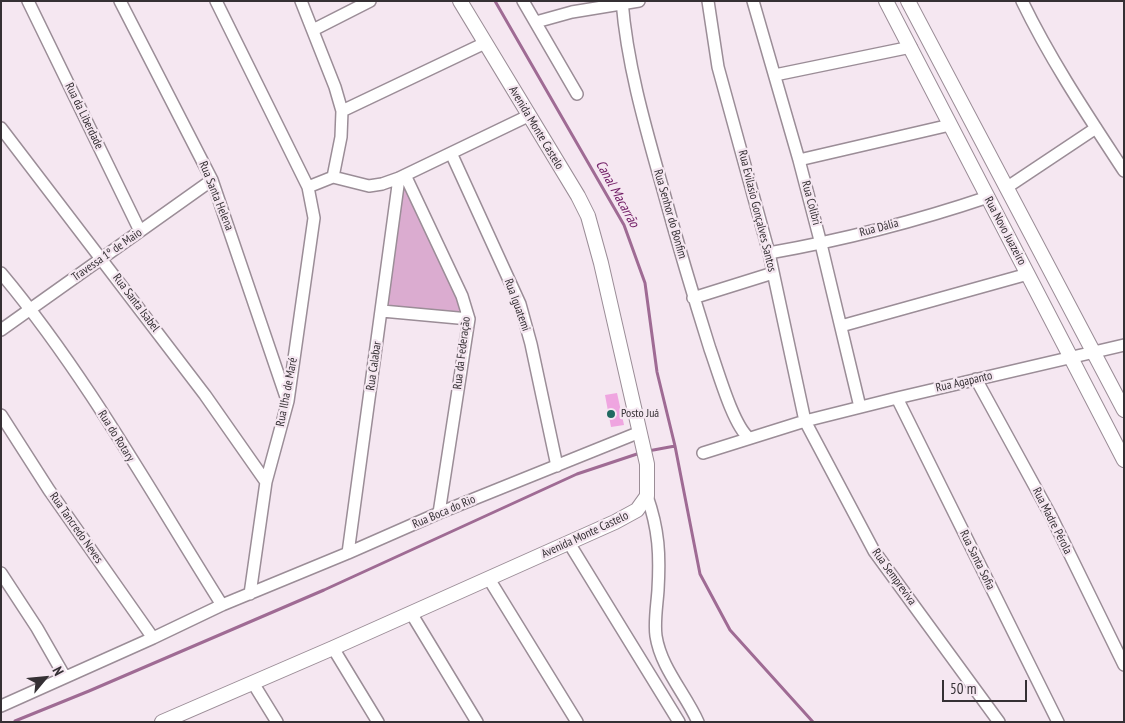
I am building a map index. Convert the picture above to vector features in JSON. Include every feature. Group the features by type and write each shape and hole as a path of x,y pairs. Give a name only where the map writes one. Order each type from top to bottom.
{"street":[{"name":"Rua da Liberdade","path":"28,1 140,231"},
{"name":"Rua Santa Helena","path":"120,1 212,180 288,401"},
{"name":"Rua Ilha de Maré","path":"216,1 308,188 314,218 288,401 266,482 250,594"},
{"path":"301,1 335,87 342,111 341,137 333,177"},
{"path":"313,30 370,1"},
{"name":"Avenida Monte Castelo","path":"170,720 616,522 637,510 647,496 648,476 646,460 601,263 588,216 578,196 460,1"},
{"path":"523,1 576,94"},
{"path":"536,22 571,7 639,1"},
{"name":"Rua Evilasio Gonçalves Santos","path":"708,1 718,67 769,252 805,421"},
{"name":"Rua Colibri","path":"754,1 821,244 860,407"},
{"name":"Rua Novo Juazeiro","path":"886,1 1124,460"},
{"name":"Rua Novo Juazeiro","path":"908,1 1124,410"},
{"path":"1022,1 1036,29 1124,171"},
{"name":"Rua Senhor do Bonfim","path":"622,2 627,42 642,116 694,298 724,389 742,432 749,438"},
{"path":"342,111 485,43"},
{"path":"775,75 911,47"},
{"path":"308,188 333,177 368,186 382,184 402,177 528,116"},
{"path":"799,160 950,124"},
{"name":"Rua Santa Isabel","path":"1,128 205,395 266,482"},
{"path":"1006,188 1096,128"},
{"name":"Rua Iguatemi","path":"451,153 520,304 531,344 557,466"},
{"name":"Rua Calabar","path":"348,553 402,177"},
{"name":"Rua da Federação","path":"402,177 462,296 469,319 439,513"},
{"name":"Travessa 1º de Maio","path":"1,330 212,180"},
{"name":"Rua Dália","path":"769,252 821,244 951,209 988,197"},
{"name":"Rua do Rotary","path":"1,273 31,309 98,407 222,606"},
{"path":"694,298 773,273"},
{"path":"840,326 1028,274"},
{"path":"382,311 469,319"},
{"name":"Rua Agapanto","path":"703,453 805,421 860,407 1124,346"},
{"name":"Rua Madre Pérola","path":"976,379 1051,516 1124,665"},
{"name":"Rua Santa Sofia","path":"896,398 1058,722"},
{"name":"Rua Tancredo Neves","path":"1,416 49,490 153,638"},
{"name":"Rua Sempreviva","path":"805,421 874,551 999,722"},
{"name":"Rua Boca do Rio","path":"1,706 222,606 439,513 557,466 641,438"},
{"path":"647,496 656,524 659,552 656,634 666,666 698,722"},
{"path":"568,543 679,722"},
{"path":"1,573 37,628 65,677"},
{"path":"489,579 577,722"},
{"path":"411,613 477,722"},
{"path":"333,648 378,722"},
{"path":"253,683 277,722"}],"shaded area":[{"path":"403,180 466,316 386,307"}],"building":[{"path":"617,393 624,425 611,427 605,395"}],"waterway":[{"name":"Canal Macarrão","path":"495,1 624,225 645,283 657,372 675,446 700,574 730,630 813,722"},
{"path":"648,451 675,446"},
{"path":"15,721 324,590 577,474 640,453"}],"place":[{"name":"Posto Juá","path":"611,414"}]}
